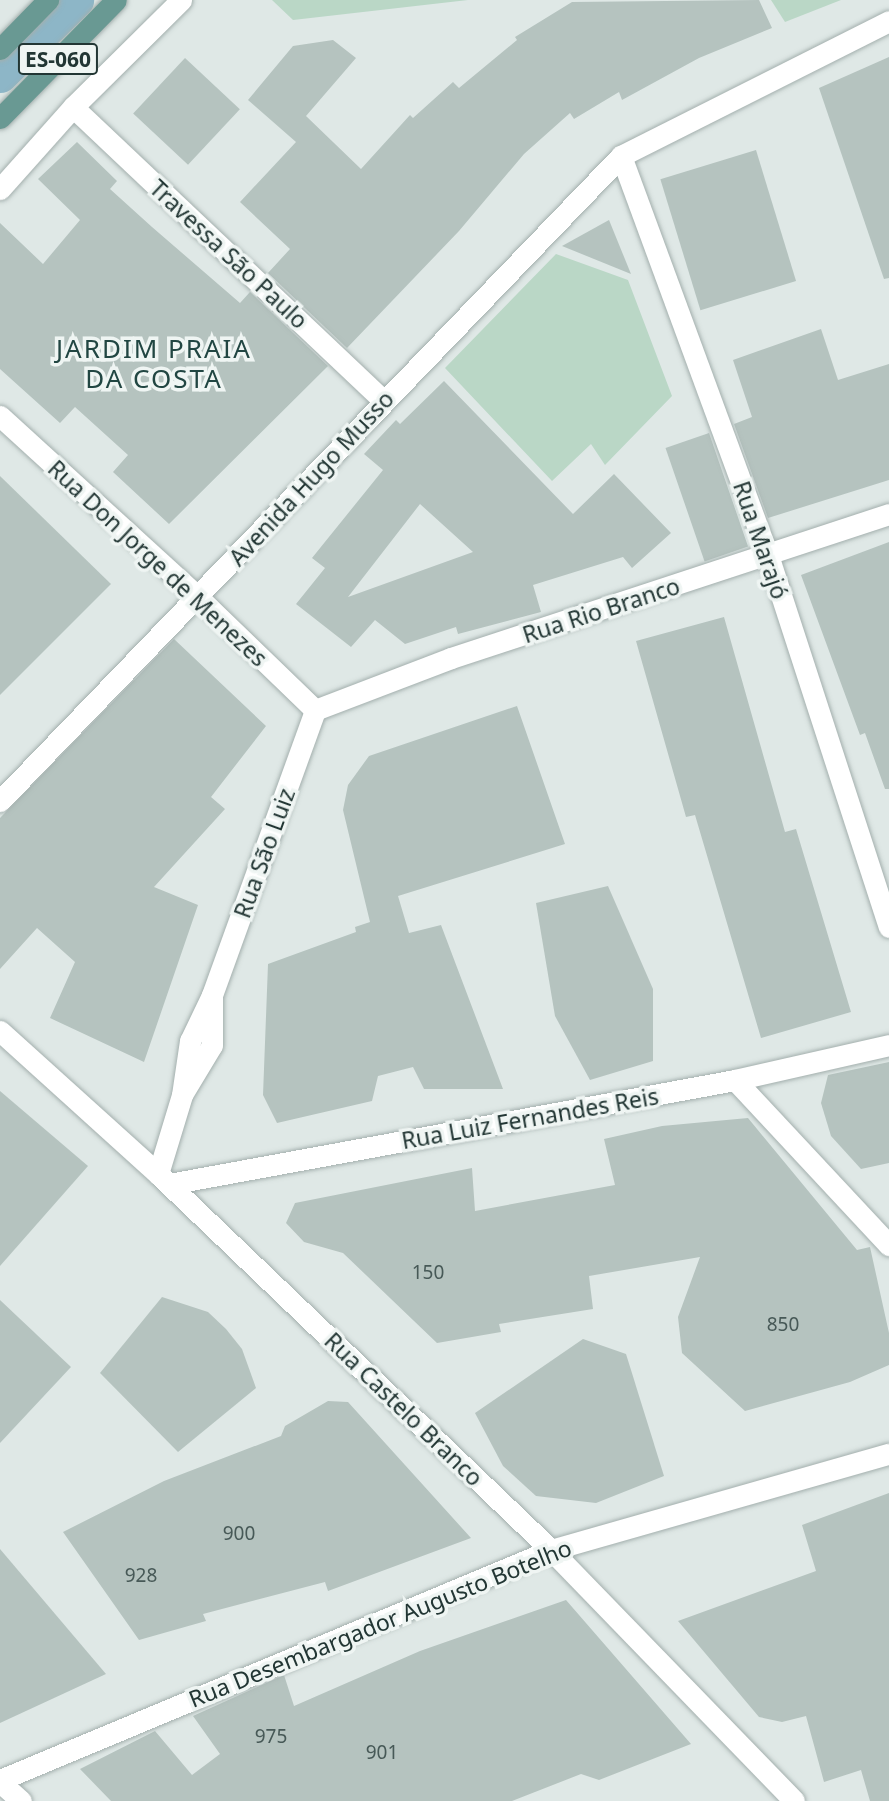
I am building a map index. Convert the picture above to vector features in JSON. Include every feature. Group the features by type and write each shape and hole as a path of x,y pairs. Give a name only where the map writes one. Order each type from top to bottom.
{"main road":[{"name":"ES-060","path":"0,49 48,0"},
{"name":"ES-060","path":"0,118 116,0"}],"street":[{"path":"0,189 73,107 181,0"},
{"name":"Avenida Hugo Musso","path":"0,801 621,156 889,21"},
{"name":"Travessa São Paulo","path":"73,107 384,401"},
{"name":"Rua Marajó","path":"621,156 768,555 889,927"},
{"name":"Rua Don Jorge de Menezes","path":"0,416 198,597 315,710"},
{"name":"Rua Rio Branco","path":"315,710 451,658 889,514"},
{"name":"Rua São Luiz","path":"164,1179 182,1095 190,1041 212,995 315,710"},
{"name":"Rua Castelo Branco","path":"0,1031 164,1179 551,1550 794,1801"},
{"name":"Rua Luiz Fernandes Reis","path":"164,1179 735,1080 889,1045"},
{"path":"735,1080 889,1245"},
{"name":"Rua Desembargador Augusto Botelho","path":"0,1781 551,1550 889,1454"},
{"path":"0,1781 21,1801"}],"green space":[{"path":"272,0 468,0 293,20"},
{"path":"771,0 841,0 785,22"},
{"path":"556,254 628,280 672,396 605,465 591,444 552,481 445,368"}],"building":[{"path":"759,0 772,28 699,58 622,100 619,92 574,119 570,113 524,154 459,231 347,348 268,273 290,249 240,202 296,142 248,100 293,46 333,40 356,58 306,116 361,169 410,115 413,118 453,82 459,88 517,40 515,37 572,2"},
{"path":"889,57 889,278 884,279 819,88"},
{"path":"185,58 240,109 188,165 133,114"},
{"path":"77,142 117,181 110,189 152,227 240,303 250,292 328,366 169,524 113,472 128,455 75,407 60,423 0,369 0,223 43,264 80,220 38,179"},
{"path":"756,150 796,281 700,310 660,179"},
{"path":"609,220 631,274 562,246"},
{"path":"821,329 838,380 889,364 889,480 768,518 734,424 752,417 733,360"},
{"path":"444,381 573,514 614,474 671,533 632,568 623,557 533,585 541,612 458,634 456,627 405,644 375,620 351,647 296,604 325,568 312,558 383,470 364,454 396,420 400,424","holes":["420,504 473,552 348,597"]},
{"path":"709,433 748,546 705,561 666,448"},
{"path":"0,476 111,584 0,695"},
{"path":"889,542 889,789 885,789 865,733 860,735 801,575"},
{"path":"724,617 785,832 796,829 851,1012 761,1038 695,815 686,817 636,641"},
{"path":"174,639 266,726 211,797 225,809 154,887 198,905 144,1062 50,1018 75,962 37,928 0,969 0,818"},
{"path":"517,706 565,844 398,896 409,933 441,925 503,1089 424,1089 413,1067 378,1076 372,1101 277,1123 263,1095 268,964 356,932 355,927 370,922 343,810 348,785 369,756"},
{"path":"608,886 653,989 653,1061 590,1080 555,1016 536,903"},
{"path":"889,1062 889,1163 861,1169 831,1136 821,1103 828,1075"},
{"path":"0,1091 88,1166 0,1266"},
{"path":"748,1118 857,1250 870,1247 889,1333 889,1365 850,1382 745,1411 682,1353 678,1317 700,1257 589,1276 593,1309 499,1324 501,1332 437,1343 343,1253 304,1242 286,1223 295,1203 472,1168 475,1211 615,1185 604,1139 662,1126"},
{"path":"162,1297 208,1312 226,1329 242,1349 256,1388 178,1452 100,1373"},
{"path":"0,1300 71,1367 0,1443"},
{"path":"583,1339 626,1354 664,1476 596,1503 536,1496 503,1466 475,1413"},
{"path":"328,1401 348,1402 471,1538 328,1591 325,1582 203,1614 206,1621 139,1640 63,1532 164,1481 281,1436 285,1426"},
{"path":"889,1493 889,1801 870,1801 861,1770 824,1782 806,1716 782,1722 759,1717 678,1621 816,1571 802,1525"},
{"path":"0,1549 106,1674 0,1723"},
{"path":"566,1600 691,1744 599,1780 581,1774 512,1801 111,1801 80,1769 155,1731 192,1775 220,1754 193,1716 284,1675 294,1706 420,1651"}],"waterway":[{"path":"0,75 76,0"}],"district":[{"name":"JARDIM PRAIA DA COSTA","path":"154,364"}]}
